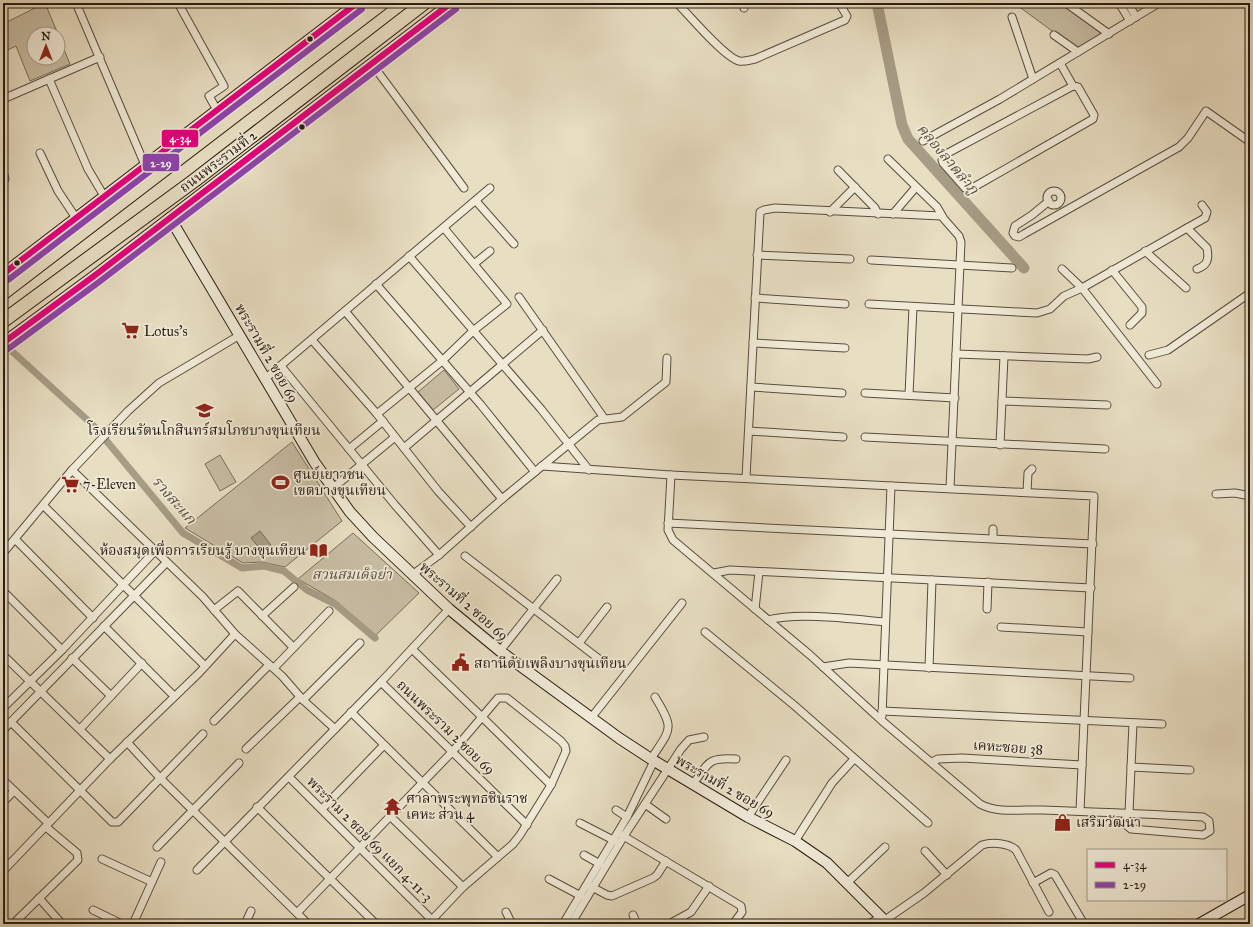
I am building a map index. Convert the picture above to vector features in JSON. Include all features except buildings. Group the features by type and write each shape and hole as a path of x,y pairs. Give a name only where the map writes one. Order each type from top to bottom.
{"highway":[{"name":"ถนนพระรามที่ 2","path":"3,293 382,3"},
{"name":"ถนนพระรามที่ 2","path":"3,321 195,180 424,3"}],"street":[{"path":"76,3 145,165"},
{"path":"178,3 224,86 208,96 217,110"},
{"path":"3,274 356,3"},
{"name":"ถนนพระรามที่ 2","path":"7,340 170,218 451,3"},
{"path":"678,3 720,46 740,61 755,59 845,20 847,16 839,3"},
{"path":"1066,3 1109,34"},
{"path":"1119,3 1130,21"},
{"path":"1128,3 1136,17"},
{"path":"923,141 1033,79 1159,3"},
{"path":"1012,17 1033,79"},
{"path":"1054,35 1078,52"},
{"path":"3,99 100,57"},
{"path":"1060,63 1073,86 1078,87 1094,115 1093,119 974,187 965,188 943,163 942,160 946,154 1073,86"},
{"path":"372,64 464,188"},
{"path":"49,79 88,169 104,196"},
{"path":"1048,201 1032,215 1015,226 1013,232 1015,236 1019,237 1178,147 1188,138 1206,111 1250,142"},
{"path":"40,153 58,191 76,218"},
{"path":"888,159 937,207 941,216 960,239 961,264 950,488"},
{"path":"838,170 875,208 878,214"},
{"path":"3,172 5,179 3,182"},
{"path":"830,212 855,187"},
{"path":"266,378 490,188"},
{"path":"894,214 916,188"},
{"path":"476,201 514,244"},
{"path":"869,304 1037,313 1044,312 1056,305 1064,296 1082,288 1205,218 1207,212 1202,205"},
{"path":"746,478 758,214 761,211 775,208 830,212 941,216"},
{"name":"พระรามที่ 2 ซอย 69","path":"170,218 315,463 350,512 412,575 449,609 500,651 591,718 653,760 748,817 795,841 827,863 885,920"},
{"path":"377,414 442,362 473,331 507,304 444,228"},
{"path":"1187,228 1208,248 1208,262 1205,266 1197,269"},
{"path":"474,264 490,251"},
{"path":"1146,251 1186,288"},
{"path":"757,255 850,259"},
{"path":"409,256 503,365 589,470"},
{"path":"871,260 1012,268"},
{"path":"1062,269 1082,288 1158,384"},
{"path":"1112,270 1142,307 1142,313 1130,325"},
{"path":"376,284 469,392 535,472"},
{"path":"1148,355 1168,350 1250,293"},
{"path":"519,297 604,418"},
{"path":"755,298 846,304"},
{"path":"909,395 913,307"},
{"path":"345,311 437,419 502,499"},
{"path":"404,448 543,330"},
{"path":"3,553 44,506 72,470 109,431 159,383 240,335"},
{"path":"312,340 383,421 438,491 471,527"},
{"path":"753,343 845,348"},
{"path":"956,354 1088,359 1097,357"},
{"path":"1000,445 1004,356"},
{"path":"412,575 439,555 502,499 598,420 622,416 666,382 667,358"},
{"path":"281,366 361,464 439,555"},
{"path":"751,387 842,393"},
{"path":"865,393 955,398"},
{"path":"1002,400 1107,405"},
{"path":"349,449 383,421"},
{"path":"749,431 842,437"},
{"path":"333,488 395,436"},
{"path":"865,437 952,443 1105,449"},
{"path":"542,466 671,475 1094,496 1080,811"},
{"path":"1026,492 1028,473 1032,469"},
{"path":"72,470 154,552 203,597 235,634 335,729"},
{"path":"671,475 668,523 669,534 673,540 714,573 823,667 972,798 986,807 992,809 1080,811 1128,813 1203,817 1209,821 1210,831 1204,835 1131,829 1126,825 1128,813 1132,767 1133,723"},
{"path":"882,720 891,486"},
{"path":"994,499 995,490"},
{"path":"1216,494 1235,493 1250,496"},
{"path":"44,506 205,666"},
{"path":"668,523 1093,544"},
{"path":"993,529 993,538"},
{"path":"15,539 93,618"},
{"path":"3,708 93,618 154,552"},
{"path":"465,556 600,659"},
{"path":"3,730 166,563"},
{"path":"714,573 730,570 1091,588"},
{"path":"755,609 759,572"},
{"path":"500,651 557,579"},
{"path":"929,668 932,580"},
{"path":"987,610 988,582"},
{"path":"262,616 294,587"},
{"path":"3,591 62,650"},
{"path":"214,610 236,591 293,647"},
{"path":"591,718 682,603"},
{"path":"579,643 607,607"},
{"name":"ถนนพระราม 2 ซอย 69","path":"197,870 224,840 289,777 381,682 449,609"},
{"path":"214,721 293,647 329,610"},
{"path":"768,620 798,617 885,622"},
{"path":"104,626 174,696"},
{"path":"1001,627 1088,632"},
{"path":"705,632 795,706 928,823"},
{"path":"3,872 110,759 205,666 235,634"},
{"path":"246,749 302,699 360,643"},
{"path":"412,649 551,785"},
{"path":"3,655 110,759"},
{"path":"72,658 111,696"},
{"path":"80,729 142,663"},
{"path":"823,667 840,663 1130,678"},
{"name":"ถนนพระราม 2 ซอย 69","path":"381,682 527,825"},
{"path":"567,924 617,842 653,760 667,735 669,727 668,717 655,697"},
{"path":"297,913 453,751 498,698 507,698 561,741 565,746 564,758 551,785 527,825 513,844 463,887 430,922"},
{"path":"882,711 1162,724"},
{"path":"351,712 498,857"},
{"path":"11,722 110,822 116,822 203,734"},
{"path":"621,834 644,804 685,744 695,738 704,737"},
{"path":"127,742 160,778 308,924"},
{"path":"322,809 384,746"},
{"path":"693,784 712,760 720,758 736,759"},
{"path":"795,841 832,783 854,758"},
{"name":"เคหะซอย 38","path":"932,762 938,759 962,758 1082,765"},
{"path":"748,817 786,760"},
{"path":"157,847 239,763"},
{"path":"1132,767 1190,770"},
{"name":"พระราม 2 ซอย 69 แยก 4-11-3","path":"289,777 360,847 430,922"},
{"path":"3,780 77,853 78,860 13,924"},
{"path":"3,802 14,791"},
{"path":"644,804 666,818"},
{"path":"257,807 376,924"},
{"path":"616,810 627,817"},
{"path":"390,816 463,887"},
{"path":"580,823 617,842"},
{"path":"621,834 743,908 742,912 733,924"},
{"path":"567,924 581,896 591,886 600,864 617,842"},
{"path":"869,924 885,920 947,875 982,845 991,843 1013,846 1049,912"},
{"path":"848,882 885,847"},
{"path":"924,851 947,875"},
{"path":"584,855 600,864"},
{"path":"102,859 152,882"},
{"path":"591,886 607,895 615,895 657,875 666,861"},
{"path":"133,924 161,862"},
{"path":"1033,883 1051,873 1055,875 1084,924"},
{"path":"549,879 581,896"},
{"path":"670,924 691,912 709,886"},
{"path":"1199,924 1250,894"},
{"path":"39,898 62,924"},
{"path":"93,910 122,924"},
{"path":"245,924 251,911"},
{"path":"506,912 512,924"},
{"path":"633,915 637,924"}],"green space":[{"path":"45,3 55,26 26,26 26,66 65,66 30,81 16,46 3,52 3,24"},
{"path":"1014,3 1061,3 1104,34 1078,50"},
{"path":"66,54 70,64 66,66"},
{"path":"444,370 459,389 433,410 418,392"},
{"name":"ศูนย์เยาวชน เขตบางขุนเทียน","path":"292,442 342,521 285,567 262,562 243,563 185,528"},
{"path":"220,455 236,482 220,491 205,464"},
{"name":"สวนสมเด็จย่า","path":"353,533 419,593 375,636 336,601 298,579"}],"shaded area":[{"path":"260,531 274,549 266,556 251,538"}],"waterway":[{"name":"คลองลาดลำภู","path":"877,3 902,125 908,139 1024,268"},
{"name":"รางสะแก","path":"3,343 95,427 183,533 242,568 264,566 284,571 307,590 335,604 375,638"}],"transit line":[{"name":"4-34","path":"3,274 357,3"},
{"name":"4-34","path":"3,343 94,276 451,3"},
{"name":"2-29","path":"8,280 362,9"},
{"name":"2-29","path":"8,349 99,282 456,9"}],"place":[{"name":"Lotus's","path":"131,331"},
{"name":"โรงเรียนรัตนโกสินทร์สมโภชบางขุนเทียน","path":"204,410"},
{"name":"ศูนย์เยาวชน เขตบางขุนเทียน","path":"280,482"},
{"name":"7-Eleven","path":"70,484"},
{"name":"ห้องสมุดเพื่อการเรียนรู้ บางขุนเทียน","path":"319,550"},
{"name":"สถานีดับเพลิงบางขุนเทียน","path":"461,663"},
{"name":"ศาลาพระพุทธชินราช เคหะ ส่วน 4","path":"393,806"},
{"name":"เสริมวัฒนา","path":"1063,822"}]}
